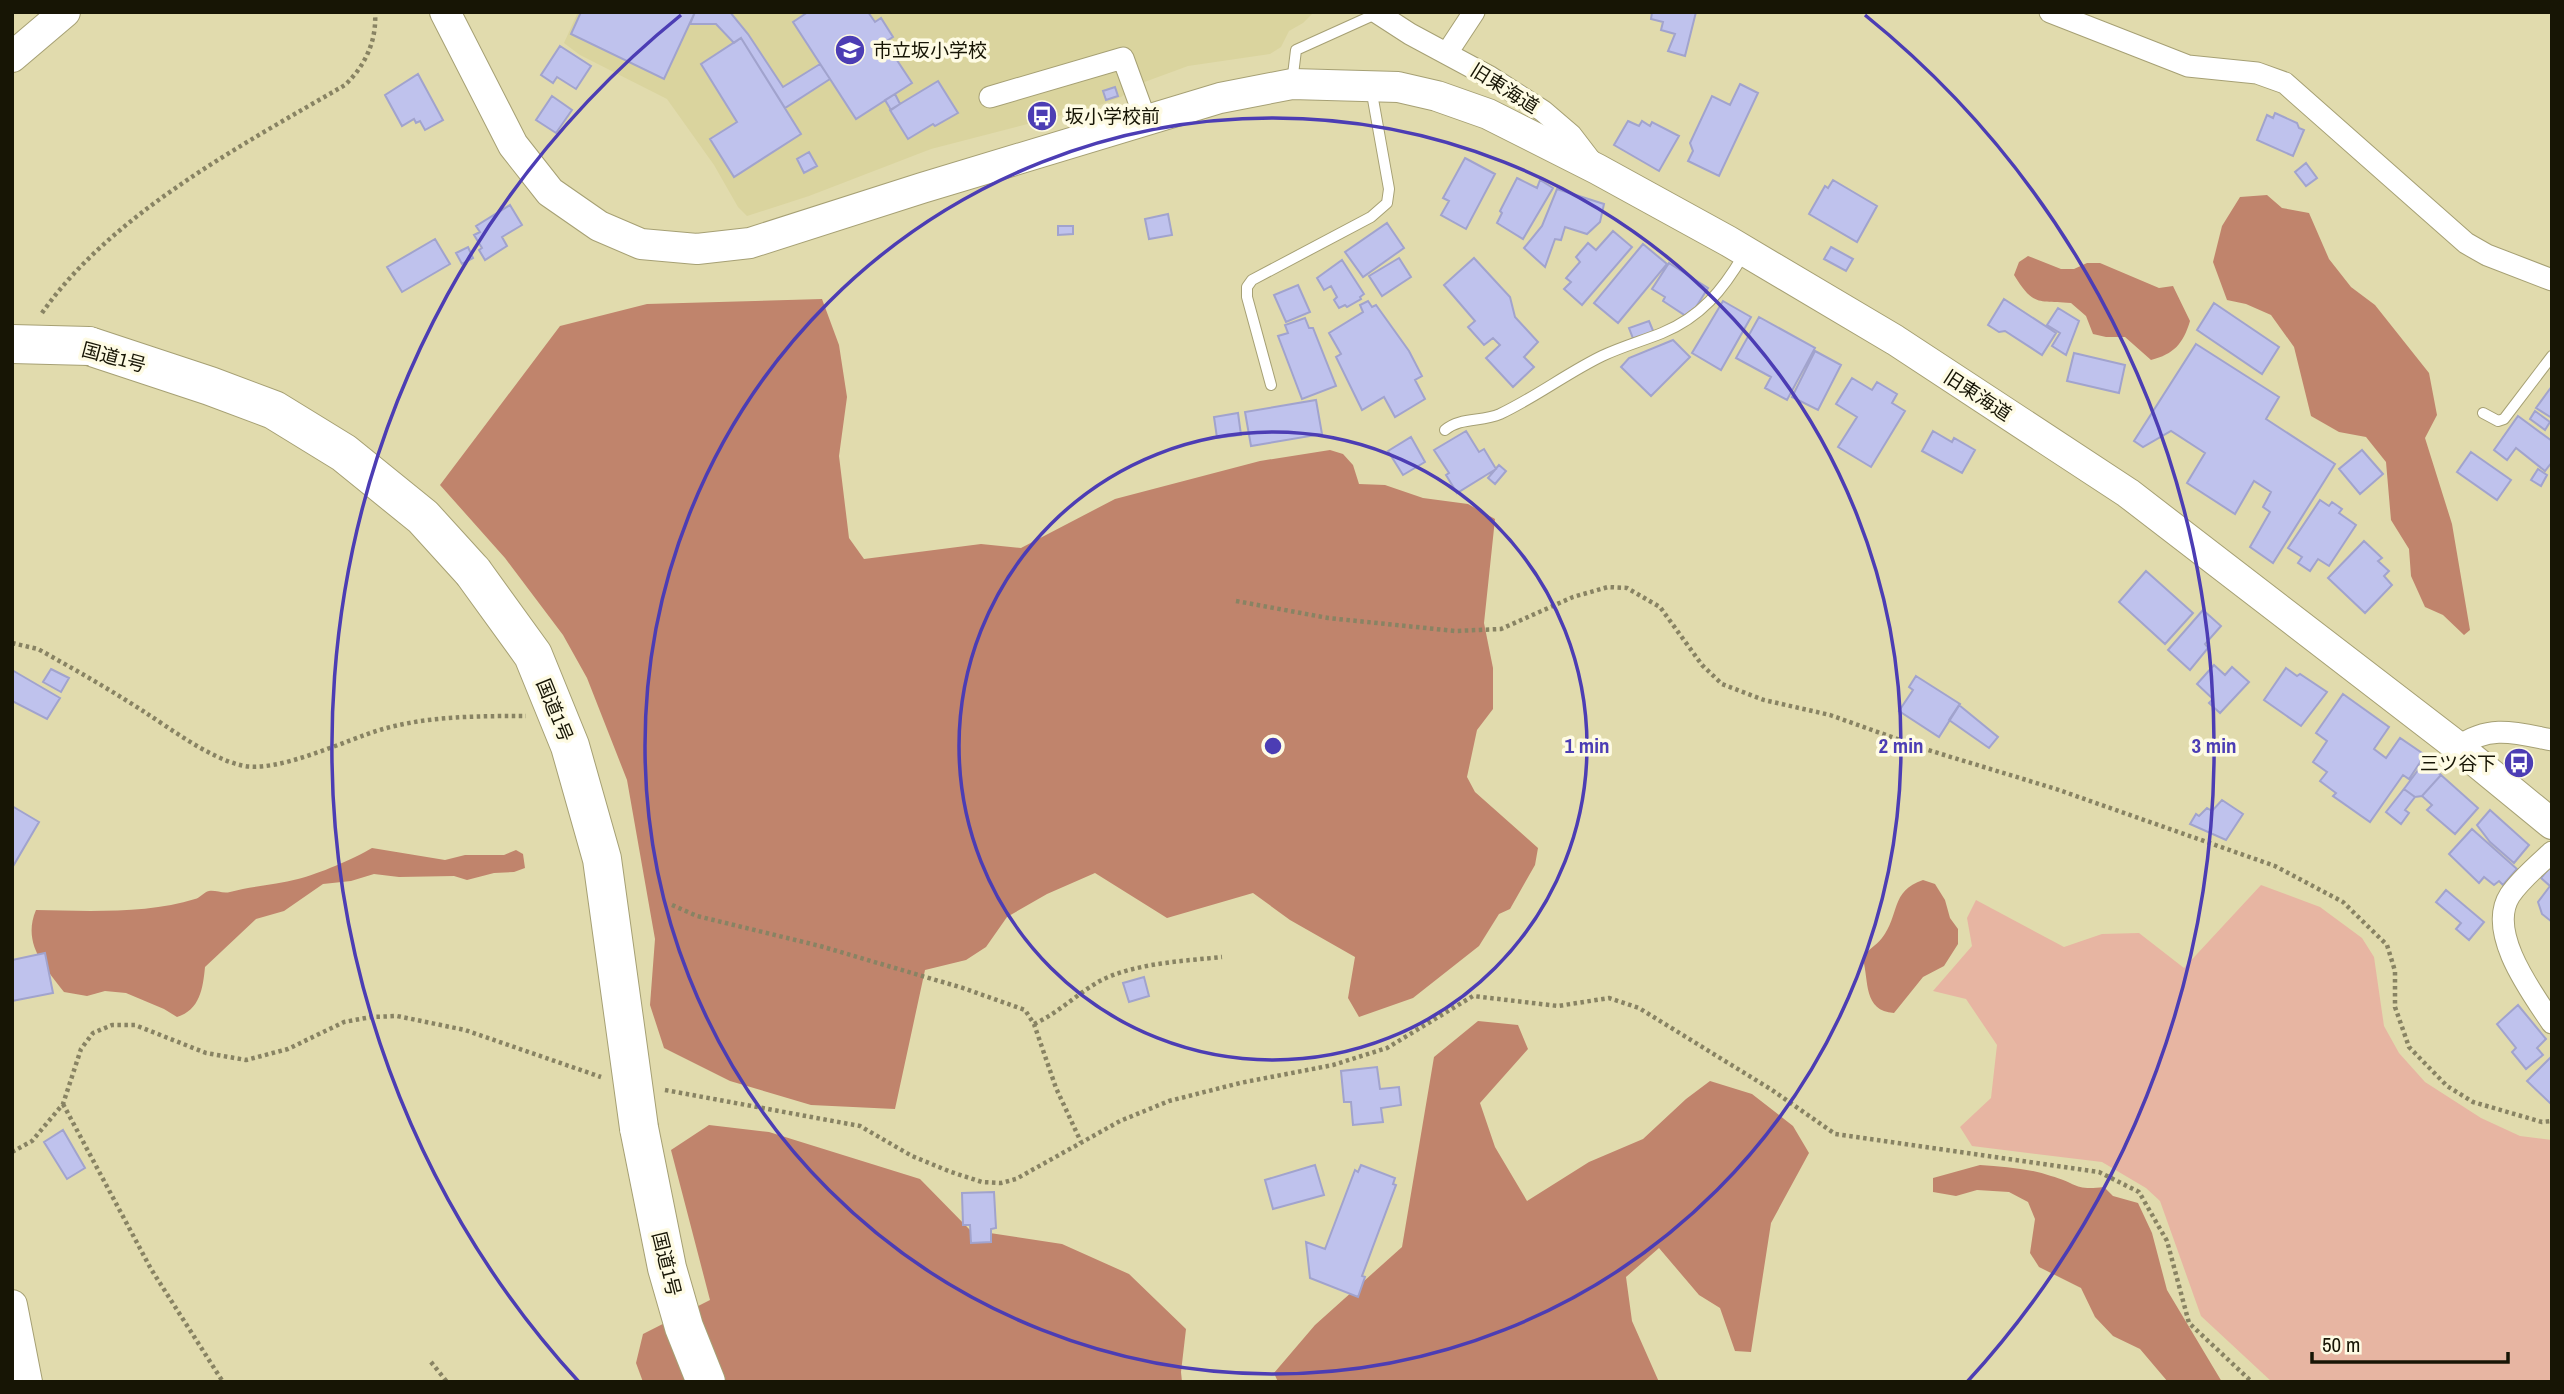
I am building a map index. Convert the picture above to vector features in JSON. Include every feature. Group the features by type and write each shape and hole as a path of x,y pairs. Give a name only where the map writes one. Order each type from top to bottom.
{"highway":[{"name":"国道1号","path":"24,333 89,346 274,410 354,461 423,517 473,572 533,655 570,746 602,859 651,1115 667,1268 684,1327 706,1382"}],"street":[{"path":"12,57 65,12"},
{"path":"445,12 513,145 550,192 599,226 641,244 698,249 750,243 1220,98 1292,84 1398,87 1437,96 1488,114 1597,169"},
{"path":"1447,53 1474,12"},
{"path":"2050,12 2188,66 2257,73 2285,83 2466,243 2487,255 2552,280"},
{"name":"旧東海道","path":"1377,13 1543,111 1571,135 1597,169 1745,251 1895,340 2128,493 2458,747 2552,824"},
{"path":"990,97 1123,58 1146,121"},
{"path":"2458,747 2472,737 2489,732 2514,732 2552,740"},
{"path":"2552,852 2509,896 2503,919 2509,950 2552,1023"},
{"path":"12,1305 27,1382"}],"lane":[{"path":"1292,84 1296,50 1377,13"},
{"path":"1271,385 1247,297 1247,288 1252,280 1371,217 1387,203 1389,189 1370,85"},
{"path":"1445,430 1458,422 1482,420 1497,415 1602,356 1664,332 1691,318 1727,283 1745,251"},
{"path":"2483,412 2498,421 2504,419 2552,356"}],"path":[{"path":"24,333 77,270 136,218 213,163 345,85 357,73 373,43 375,12"},
{"path":"1236,601 1341,619 1455,631 1501,629 1573,597 1608,587 1627,588 1660,607 1702,665 1722,684 1764,700 1830,715 1928,750 2056,789 2275,866 2343,902 2387,945 2395,971 2395,1007 2409,1048 2447,1086 2473,1102 2542,1122 2552,1121"},
{"path":"12,643 38,649 197,744 241,765 258,766 282,762 384,729 425,721 480,716 531,716"},
{"path":"673,905 697,916 820,946 963,988 1025,1010 1034,1024 1056,1088 1081,1142"},
{"path":"1034,1024 1055,1014 1100,981 1111,977 1164,963 1222,957"},
{"path":"651,1115 661,1089 860,1126 912,1156 982,1182 1001,1183 1016,1179 1121,1121 1169,1101 1240,1083 1333,1065 1387,1048 1473,996 1558,1006 1609,998 1639,1008 1772,1090 1835,1135 2099,1172 2139,1192 2167,1241 2189,1323 2252,1382"},
{"path":"12,1152 32,1140 63,1104 81,1049 93,1032 112,1025 135,1025 206,1053 246,1060 288,1049 344,1022 397,1016 465,1030 588,1074 612,1079"},
{"path":"63,1104 152,1269 223,1382"},
{"path":"431,1362 447,1382"}],"shaded area":[{"path":"578,12 1314,12 1303,23 1289,31 1281,47 1270,54 1188,66 1139,84 1121,97 1097,106 931,149 809,196 747,216 738,207 714,165 667,99 580,55 564,43"},
{"path":"2267,195 2282,208 2309,213 2329,259 2351,287 2375,305 2429,373 2437,415 2425,438 2452,524 2470,630 2464,635 2443,615 2425,607 2411,576 2409,549 2391,520 2386,462 2366,437 2339,432 2311,416 2294,347 2271,315 2246,304 2227,300 2213,262 2222,226 2240,197"},
{"path":"2028,256 2061,269 2100,263 2159,288 2173,286 2190,321 2184,336 2172,351 2151,360 2125,337 2093,334 2086,316 2071,303 2037,300 2027,292 2014,275 2019,262"},
{"path":"822,299 839,345 847,397 839,456 849,538 864,559 981,544 1021,548 1115,499 1260,461 1330,450 1343,454 1353,465 1359,484 1385,485 1423,498 1468,504 1495,519 1484,623 1493,668 1493,709 1477,730 1467,777 1475,792 1538,848 1535,865 1510,909 1499,914 1479,946 1413,998 1359,1017 1348,998 1355,957 1290,920 1253,893 1167,918 1095,873 1047,894 1007,917 986,947 966,960 925,970 895,1109 811,1105 730,1081 664,1048 650,1005 655,939 627,780 587,678 563,635 505,558 440,485 560,326 647,304"},
{"path":"372,848 445,860 465,855 504,855 516,850 523,854 525,868 467,880 454,876 399,877 374,874 351,881 323,884 284,911 256,919 205,967 199,997 191,1009 177,1017 126,993 105,991 87,996 64,992 33,944 32,922 36,910 116,911 177,904 209,891 227,892 306,877"},
{"path":"1923,880 1935,884 1945,900 1950,918 1958,929 1958,944 1944,966 1923,977 1894,1013 1884,1011 1877,1007 1869,994 1863,959 1888,929 1905,890"},
{"path":"2261,885 2320,907 2362,938 2374,957 2384,1026 2399,1053 2425,1082 2481,1118 2520,1136 2552,1140 2552,1382 2272,1382 2201,1316 2160,1201 2146,1188 2102,1162 1972,1146 1960,1127 1991,1098 1997,1045 1966,999 1933,991 1972,946 1967,918 1976,900 2064,947 2102,934 2139,933 2184,968"},
{"path":"1478,1021 1518,1025 1528,1049 1480,1103 1495,1147 1527,1201 1589,1162 1643,1139 1710,1081 1752,1094 1793,1126 1809,1153 1771,1223 1751,1352 1735,1351 1720,1308 1699,1295 1659,1248 1626,1277 1632,1321 1659,1382 1278,1382 1274,1373 1315,1325 1402,1247 1434,1057"},
{"path":"709,1125 769,1132 920,1179 970,1230 1062,1244 1129,1274 1186,1329 1182,1382 643,1382 636,1363 643,1334 710,1300 671,1150"},
{"path":"1980,1165 2034,1171 2081,1187 2104,1187 2113,1196 2138,1203 2152,1233 2167,1290 2222,1382 2168,1382 2140,1349 2113,1336 2095,1317 2081,1288 2039,1267 2030,1253 2035,1219 2028,1202 2009,1192 1977,1190 1956,1196 1933,1192 1933,1178"}],"building":[{"path":"581,12 695,12 664,79 571,34"},
{"path":"695,12 730,12 783,87 820,64 830,79 785,108 741,38 734,43 716,24 690,24"},
{"path":"808,12 868,12 875,22 881,18 893,37 885,42 912,83 856,119 793,22"},
{"path":"1652,12 1696,12 1685,56 1668,51 1675,34 1661,30 1663,22 1651,19"},
{"path":"741,38 801,134 734,177 710,139 737,122 701,64"},
{"path":"560,46 591,66 576,89 557,77 553,83 541,75"},
{"path":"418,74 443,120 425,130 420,121 416,123 414,119 402,126 385,95"},
{"path":"938,81 958,113 908,139 890,110"},
{"path":"1740,84 1758,93 1719,176 1688,161 1693,151 1690,143 1712,96 1730,105"},
{"path":"1115,87 1118,96 1106,100 1103,91"},
{"path":"895,94 900,104 891,110 885,100"},
{"path":"552,96 572,110 556,133 536,120"},
{"path":"2275,113 2297,123 2299,128 2304,130 2293,156 2257,140 2267,115 2273,118"},
{"path":"1628,121 1639,126 1642,121 1650,126 1652,122 1679,136 1659,171 1614,145"},
{"path":"809,152 817,166 804,173 797,159"},
{"path":"1465,158 1495,174 1466,229 1441,215 1449,201 1443,198"},
{"path":"2306,163 2317,178 2306,186 2295,172"},
{"path":"1517,178 1537,188 1540,180 1553,188 1523,239 1497,223 1502,213 1500,211"},
{"path":"1833,180 1877,206 1857,242 1809,214 1825,186 1828,188"},
{"path":"1557,189 1604,204 1600,222 1587,234 1565,227 1561,240 1555,239 1545,267 1524,248 1542,226"},
{"path":"510,205 522,225 502,237 507,246 485,260 474,235 480,232 476,226"},
{"path":"1168,214 1172,235 1149,239 1145,219"},
{"path":"1387,223 1404,248 1363,277 1345,252"},
{"path":"1058,226 1073,226 1073,234 1058,235"},
{"path":"1613,231 1632,247 1582,305 1564,289 1571,282 1566,278 1580,262 1576,257 1588,243 1596,250"},
{"path":"435,239 450,264 402,292 387,267"},
{"path":"1643,244 1667,264 1618,323 1594,303"},
{"path":"468,247 473,258 462,264 456,253"},
{"path":"1831,247 1853,259 1846,271 1824,259"},
{"path":"1399,258 1411,277 1382,296 1369,276"},
{"path":"1474,258 1510,297 1515,317 1538,342 1524,357 1534,367 1513,387 1486,358 1500,345 1493,338 1484,345 1468,327 1475,321 1444,285"},
{"path":"1342,260 1364,294 1361,299 1347,307 1345,305 1339,308 1331,286 1324,290 1317,278"},
{"path":"1669,263 1708,288 1689,318 1663,301 1665,297 1652,289"},
{"path":"1298,285 1310,312 1286,322 1274,295"},
{"path":"2004,299 2056,333 2042,355 2005,331 1999,332 1988,325"},
{"path":"1368,301 1372,307 1376,305 1409,351 1422,376 1415,380 1425,399 1395,417 1384,397 1362,410 1336,357 1341,354 1329,333 1363,312 1360,305"},
{"path":"1723,301 1751,317 1721,370 1692,353"},
{"path":"2214,303 2279,347 2262,374 2197,330"},
{"path":"2058,308 2079,321 2066,355 2052,346 2060,333 2047,325"},
{"path":"1759,317 1815,348 1787,400 1765,388 1771,377 1736,358"},
{"path":"1305,318 1309,328 1313,328 1336,386 1302,399 1278,336 1288,333 1285,325"},
{"path":"1649,321 1654,333 1634,341 1629,328"},
{"path":"1673,340 1690,357 1651,396 1621,367 1629,358"},
{"path":"2196,344 2279,397 2266,419 2335,464 2273,563 2250,547 2270,512 2263,507 2271,492 2254,481 2235,514 2187,483 2205,453 2171,431 2143,447 2134,441"},
{"path":"1815,351 1841,365 1818,410 1792,397"},
{"path":"2074,353 2125,365 2119,393 2067,381"},
{"path":"1852,378 1872,390 1877,382 1897,394 1892,403 1905,411 1871,467 1838,447 1857,417 1836,404"},
{"path":"2552,386 2552,418 2536,408"},
{"path":"1316,400 1322,434 1251,446 1245,412"},
{"path":"2535,411 2550,422 2545,430 2530,419"},
{"path":"1238,413 1241,435 1217,438 1214,417"},
{"path":"2518,416 2552,441 2552,462 2545,471 2516,448 2507,460 2494,450"},
{"path":"1466,431 1479,452 1484,449 1496,469 1457,493 1446,475 1449,473 1434,450"},
{"path":"1933,431 1952,442 1954,438 1975,450 1962,473 1922,451"},
{"path":"1411,437 1425,462 1403,475 1388,451"},
{"path":"2362,450 2383,474 2360,494 2339,469"},
{"path":"2471,452 2511,480 2497,500 2457,472"},
{"path":"1499,465 1506,471 1495,484 1488,478"},
{"path":"2538,469 2547,475 2541,486 2531,480"},
{"path":"2320,500 2329,506 2332,502 2342,509 2339,513 2356,525 2329,566 2318,559 2310,571 2298,563 2302,557 2288,548"},
{"path":"2364,541 2382,558 2378,561 2389,571 2384,576 2392,585 2365,613 2328,578"},
{"path":"2146,571 2193,613 2165,644 2119,602"},
{"path":"2203,610 2221,626 2205,644 2208,648 2190,670 2168,650"},
{"path":"2214,665 2225,675 2232,667 2249,682 2220,713 2209,703 2213,699 2197,684"},
{"path":"2286,668 2327,692 2301,726 2264,700"},
{"path":"51,669 69,678 61,692 43,682"},
{"path":"12,670 60,698 47,719 12,701"},
{"path":"1916,676 1960,704 1939,737 1899,711 1913,690 1909,687"},
{"path":"2343,694 2389,727 2374,749 2386,758 2400,738 2425,755 2409,779 2403,775 2370,822 2333,796 2336,793 2320,781 2327,772 2313,762 2327,741 2316,733"},
{"path":"1959,705 1998,737 1989,748 1949,720"},
{"path":"2424,762 2441,775 2422,796 2415,797 2404,789"},
{"path":"2441,775 2478,808 2455,834 2427,810 2432,805 2422,796"},
{"path":"2404,789 2415,797 2405,810 2409,813 2401,824 2386,812"},
{"path":"2222,800 2243,814 2226,840 2190,824 2196,814 2199,816 2207,808 2212,811"},
{"path":"12,806 39,822 12,868"},
{"path":"2490,810 2529,845 2514,863 2490,842 2477,825"},
{"path":"2472,829 2517,869 2503,885 2499,881 2494,885 2484,877 2479,883 2449,854"},
{"path":"2551,866 2552,922 2542,914 2538,902 2550,886 2541,878"},
{"path":"2446,890 2484,922 2469,940 2456,929 2461,923 2436,902"},
{"path":"45,953 53,993 12,1001 12,960"},
{"path":"1144,977 1149,996 1129,1002 1123,983"},
{"path":"2518,1005 2546,1039 2537,1048 2543,1055 2526,1069 2512,1052 2516,1048 2497,1024"},
{"path":"2552,1058 2552,1105 2527,1081"},
{"path":"1377,1067 1380,1089 1399,1087 1401,1105 1381,1108 1383,1122 1353,1125 1351,1102 1344,1102 1341,1071"},
{"path":"63,1130 85,1168 67,1179 44,1142"},
{"path":"1315,1165 1324,1195 1273,1209 1265,1180"},
{"path":"1361,1165 1395,1178 1393,1184 1396,1185 1362,1276 1365,1277 1358,1297 1310,1278 1306,1242 1325,1249 1355,1170 1358,1172"},
{"path":"994,1192 996,1228 991,1229 991,1242 971,1243 970,1225 963,1225 962,1193"}],"place":[{"name":"市立坂小学校","path":"850,50"},
{"name":"坂小学校前","path":"1042,116"},
{"name":"三ツ谷下","path":"2519,763"}]}
